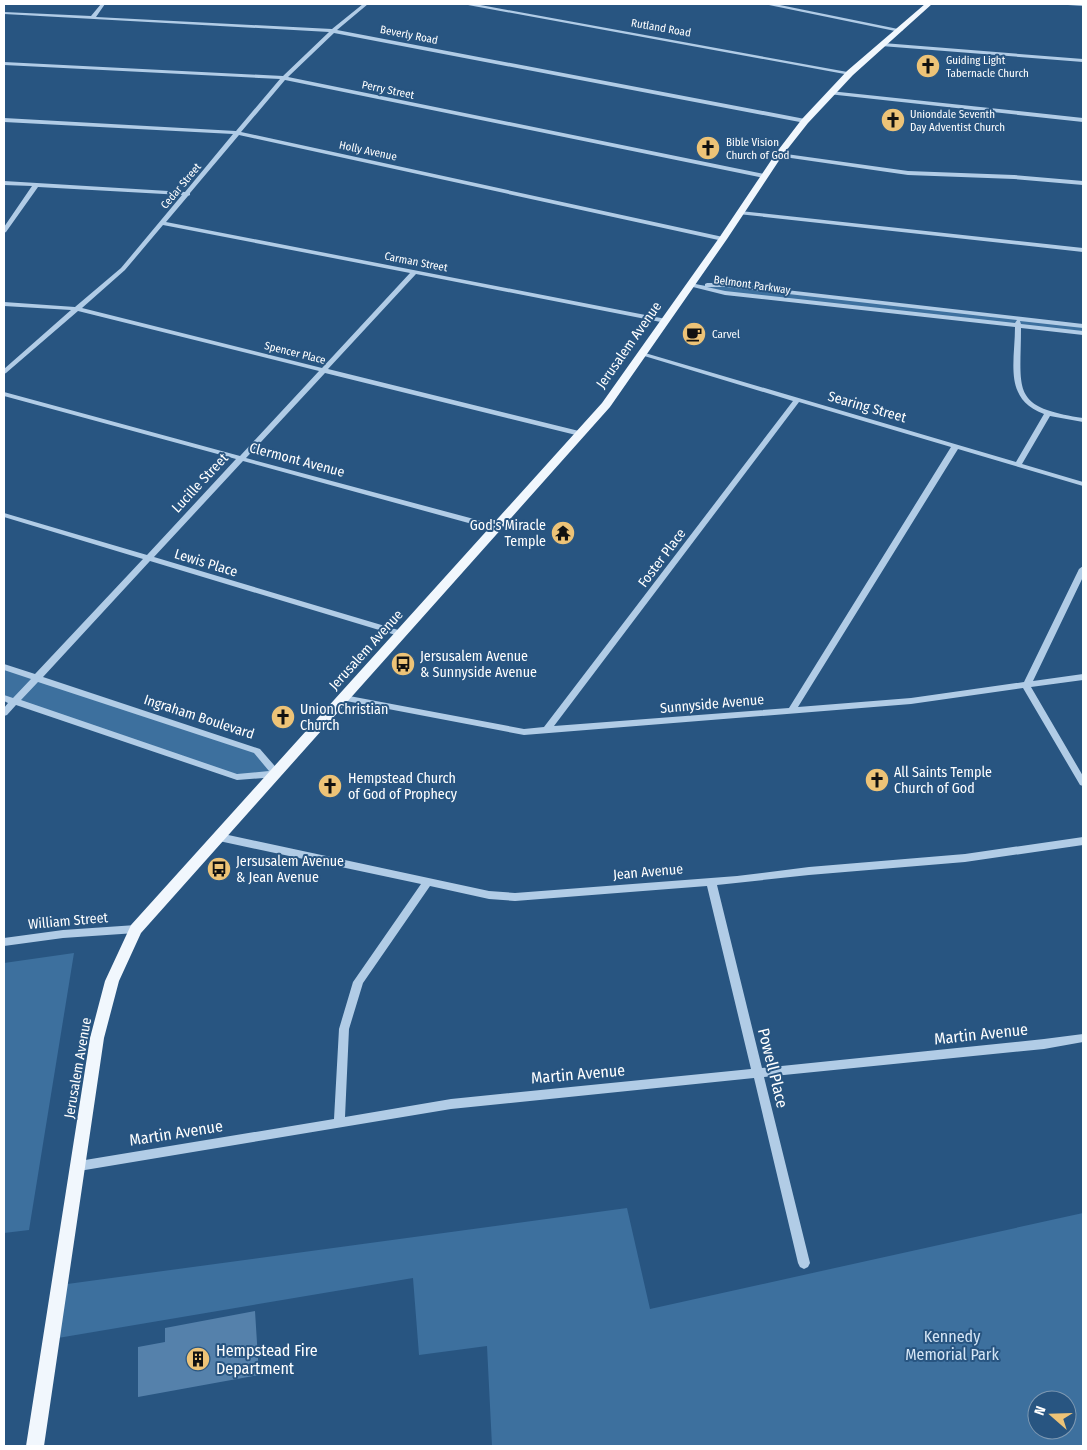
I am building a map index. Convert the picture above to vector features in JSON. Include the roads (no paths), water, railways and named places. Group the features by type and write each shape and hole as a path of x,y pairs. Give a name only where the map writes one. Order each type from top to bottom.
{"main road":[{"name":"Jerusalem Avenue","path":"35,1446 97,1038 112,981 136,929 220,838 606,405 692,285 764,176 805,121 850,73 929,4"}],"street":[{"path":"92,17 103,4"},
{"name":"Cedar Street","path":"4,372 123,269 284,78 333,30 366,4"},
{"name":"Rutland Road","path":"468,4 850,73"},
{"path":"769,4 900,30"},
{"path":"1068,4 1083,5"},
{"name":"Beverly Road","path":"4,13 333,30 805,121"},
{"path":"883,45 1083,61"},
{"name":"Perry Street","path":"4,63 284,78 764,176"},
{"path":"830,93 1083,120"},
{"name":"Holly Avenue","path":"4,120 238,133 723,239"},
{"path":"779,155 908,173 1014,177 1083,183"},
{"path":"4,183 188,194"},
{"path":"4,231 36,185"},
{"path":"740,213 1083,250"},
{"name":"Carman Street","path":"163,223 666,321"},
{"name":"Lucille Street","path":"4,713 415,272"},
{"name":"Belmont Parkway","path":"692,285 724,293 849,303 1018,322 1083,326"},
{"name":"Spencer Place","path":"4,304 78,308 580,434"},
{"path":"1018,322 1018,385 1027,401 1048,414 1083,420"},
{"name":"Belmont Parkway","path":"1018,322 1083,333"},
{"name":"Searing Street","path":"643,354 1083,484"},
{"name":"Clermont Avenue","path":"4,394 496,528"},
{"name":"Foster Place","path":"546,731 798,399"},
{"path":"1018,464 1048,414"},
{"path":"791,712 956,446"},
{"name":"Lewis Place","path":"4,515 402,634"},
{"path":"1083,569 1026,686 1083,783"},
{"name":"Ingraham Boulevard","path":"4,667 257,751 276,774"},
{"name":"Sunnyside Avenue","path":"344,698 511,731 546,731 911,701 1083,677"},
{"path":"4,698 237,777 276,774"},
{"name":"Jean Avenue","path":"220,838 489,895 514,897 965,858 1083,841"},
{"name":"Powell Place","path":"711,881 804,1263"},
{"path":"339,1123 344,1029 358,982 428,882"},
{"name":"William Street","path":"4,942 64,934 136,929"},
{"name":"Martin Avenue","path":"79,1166 470,1102 757,1074 1083,1038"}],"place":[{"name":"Guiding Light Tabernacle Church","path":"928,66"},
{"name":"Uniondale Seventh Day Adventist Church","path":"893,120"},
{"name":"Bible Vision Church of God","path":"708,148"},
{"name":"Carvel","path":"694,334"},
{"name":"God's Miracle Temple","path":"563,533"},
{"name":"Jersusalem Avenue & Sunnyside Avenue","path":"403,664"},
{"name":"Union Christian Church","path":"283,717"},
{"name":"All Saints Temple Church of God","path":"877,780"},
{"name":"Hempstead Church of God of Prophecy","path":"330,786"},
{"name":"Jersusalem Avenue & Jean Avenue","path":"219,869"},
{"name":"Hempstead Fire Department","path":"198,1359"}],"park label":[{"name":"Kennedy Memorial Park","path":"952,1345"}]}
